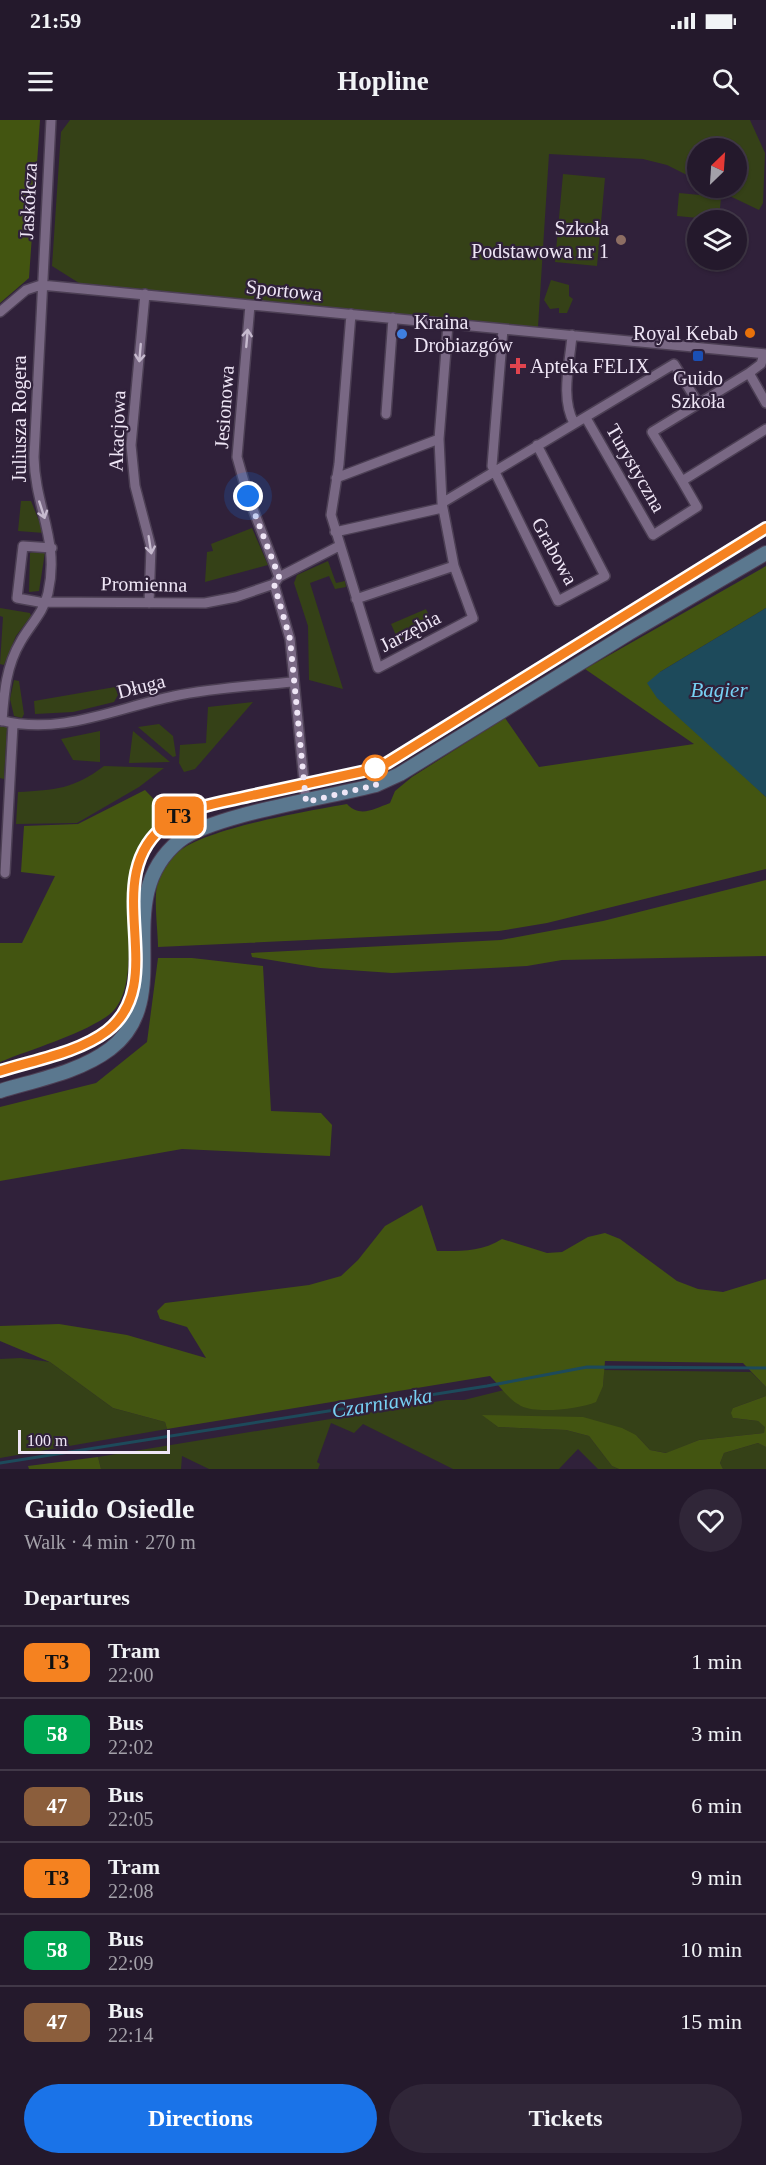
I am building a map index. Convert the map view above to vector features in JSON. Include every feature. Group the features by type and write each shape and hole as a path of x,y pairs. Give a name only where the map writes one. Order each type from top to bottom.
{"main road":[{"path":"0,1091 84,1064 113,1047 125,1034 135,1019 143,988 143,916 148,886 154,870 179,841 207,827 376,785 413,767 629,633 766,553"}],"street":[{"name":"Jaskółcza","path":"41,285 51,120"},
{"name":"Sportowa","path":"41,285 765,354 761,364 749,373 651,432 682,481"},
{"path":"0,312 26,290 41,285"},
{"name":"Juliusza Rogera","path":"1,721 4,673 21,639 46,600 52,572 52,548 37,496 34,473 41,285"},
{"name":"Akacjowa","path":"145,294 131,445 135,486 151,547 149,603"},
{"name":"Jesionowa","path":"250,305 237,457 277,581 290,639 292,682 306,802"},
{"name":"Jarzębia","path":"351,314 332,515 339,546 378,668 473,618 454,566 442,505"},
{"path":"386,414 393,318"},
{"path":"442,505 439,440 448,324"},
{"name":"Grabowa","path":"503,329 492,452 494,474 558,601 605,576 537,445"},
{"path":"572,335 567,398 568,411 574,423"},
{"path":"335,532 442,505 537,445 674,364 698,403"},
{"path":"749,373 766,403"},
{"name":"Turystyczna","path":"586,418 653,535 698,507 682,481 766,429"},
{"path":"336,478 439,440"},
{"name":"Promienna","path":"52,548 23,546 17,598 39,602 46,600 149,603 220,601 277,581 339,546"},
{"path":"356,599 454,566"},
{"name":"Długa","path":"1,721 13,724 60,725 176,695 292,682"},
{"path":"5,873 4,785 13,724"}],"green space":[{"path":"0,120 40,120 29,278 0,303"},
{"path":"70,120 750,120 765,153 763,203 759,210 734,198 747,198 747,138 687,138 687,175 667,165 643,159 549,154 538,327 79,283 52,266 61,132"},
{"path":"563,174 605,178 597,266 555,262"},
{"path":"679,193 687,194 687,198 721,198 720,210 687,210 687,217 677,216"},
{"path":"551,280 569,285 569,296 573,299 567,313 559,313 559,308 550,309 544,300"},
{"path":"21,501 31,501 44,533 18,531"},
{"path":"252,528 268,565 205,582 207,552 213,551 211,544"},
{"path":"38,550 45,552 39,591 29,592 30,553"},
{"path":"328,561 336,583 345,581 346,587 335,589 329,576 310,583 343,689 309,680 308,626 294,583 297,575"},
{"path":"766,566 766,608 660,672 715,748 766,797 766,869 547,923 499,931 158,947 156,904 159,878 178,852 211,835 308,811 347,804 357,811 373,810 390,803 395,791 412,777 505,718 539,767 694,744 585,669"},
{"path":"0,608 30,613 31,616 16,636 4,665 0,664 3,617 0,616"},
{"path":"426,609 434,627 399,642 391,624"},
{"path":"14,680 19,681 24,714 22,718 14,716 10,699"},
{"path":"115,687 118,695 114,702 73,712 35,714 34,701"},
{"path":"253,702 195,769 184,772 179,763 180,745 206,743 208,707"},
{"path":"159,724 173,736 176,756 173,757 138,727"},
{"path":"0,726 7,727 4,779 0,778"},
{"path":"100,731 100,762 73,760 61,739"},
{"path":"133,731 170,762 129,763"},
{"path":"104,766 164,768 139,787 77,823 16,824 18,792 64,787 93,774"},
{"path":"145,790 167,813 142,846 131,874 128,900 127,975 124,992 117,1006 106,1017 94,1024 0,1062 0,943 22,943 55,876 21,872 24,826 78,824"},
{"path":"766,880 766,956 562,960 527,966 392,973 320,968 252,957 251,953 501,940 603,921"},
{"path":"158,958 192,958 263,966 271,1111 321,1113 332,1125 330,1156 182,1149 0,1181 0,1107 96,1083 147,1042"},
{"path":"422,1205 437,1251 479,1249 502,1239 547,1253 562,1252 588,1237 605,1233 620,1239 677,1281 698,1289 723,1292 766,1279 766,1387 743,1363 605,1361 603,1386 596,1402 589,1405 547,1410 521,1406 508,1396 490,1376 167,1429 165,1422 113,1408 50,1362 0,1341 0,1326 59,1324 127,1335 206,1358 187,1327 160,1319 157,1311 165,1303 309,1285 341,1276 358,1260 385,1226"},
{"path":"21,1358 50,1362 113,1408 165,1422 167,1429 0,1458 0,1359"},
{"path":"604,1370 751,1372 766,1387 766,1396 733,1408 733,1418 758,1421 766,1427 764,1433 699,1440 667,1453 650,1450 636,1435 483,1415 498,1427 566,1430 589,1436 612,1466 619,1469 598,1469 578,1449 559,1469 453,1469 363,1424 354,1433 331,1423 317,1462 320,1464 318,1469 209,1469 182,1456 181,1469 101,1469 98,1457 446,1400 464,1400 504,1390 519,1405 603,1386"},
{"path":"766,1396 766,1447 758,1443 724,1453 720,1463 723,1469 619,1469 612,1466 589,1436 566,1430 498,1427 482,1415 583,1417 622,1428 636,1435 650,1450 666,1453 699,1440 764,1433 765,1427 758,1421 733,1418 731,1413 733,1408"},
{"path":"758,1443 766,1447 766,1469 723,1469 720,1463 724,1453"},
{"path":"98,1457 101,1469 29,1469 28,1466"}],"water":[{"name":"Bagier","path":"766,608 766,797 657,698 647,683 660,672"}],"waterway":[{"name":"Czarniawka","path":"0,1463 487,1386 587,1367 766,1368"}],"tram line":[{"path":"0,1071 55,1055 95,1039 106,1031 125,1010 134,985 136,958 133,900 136,873 146,847 166,824 185,813 207,805 367,771 387,763 766,528"},
{"name":"T3","path":"0,1071 75,1047 99,1036 122,1015 133,993 135,981 133,897 135,874 138,863 151,839 168,822 188,812 213,804 365,771 387,763 766,528"}],"place":[{"name":"Szkoła Podstawowa nr 1","path":"621,240"},
{"name":"Royal Kebab","path":"750,333"},
{"name":"Kraina Drobiazgów","path":"402,334"},
{"name":"Guido Szkoła","path":"698,356"},
{"name":"Apteka FELIX","path":"518,366"}],"route":[{"path":"248,496 279,577 274,584 290,639 292,682 306,802 376,785 375,768"}]}
